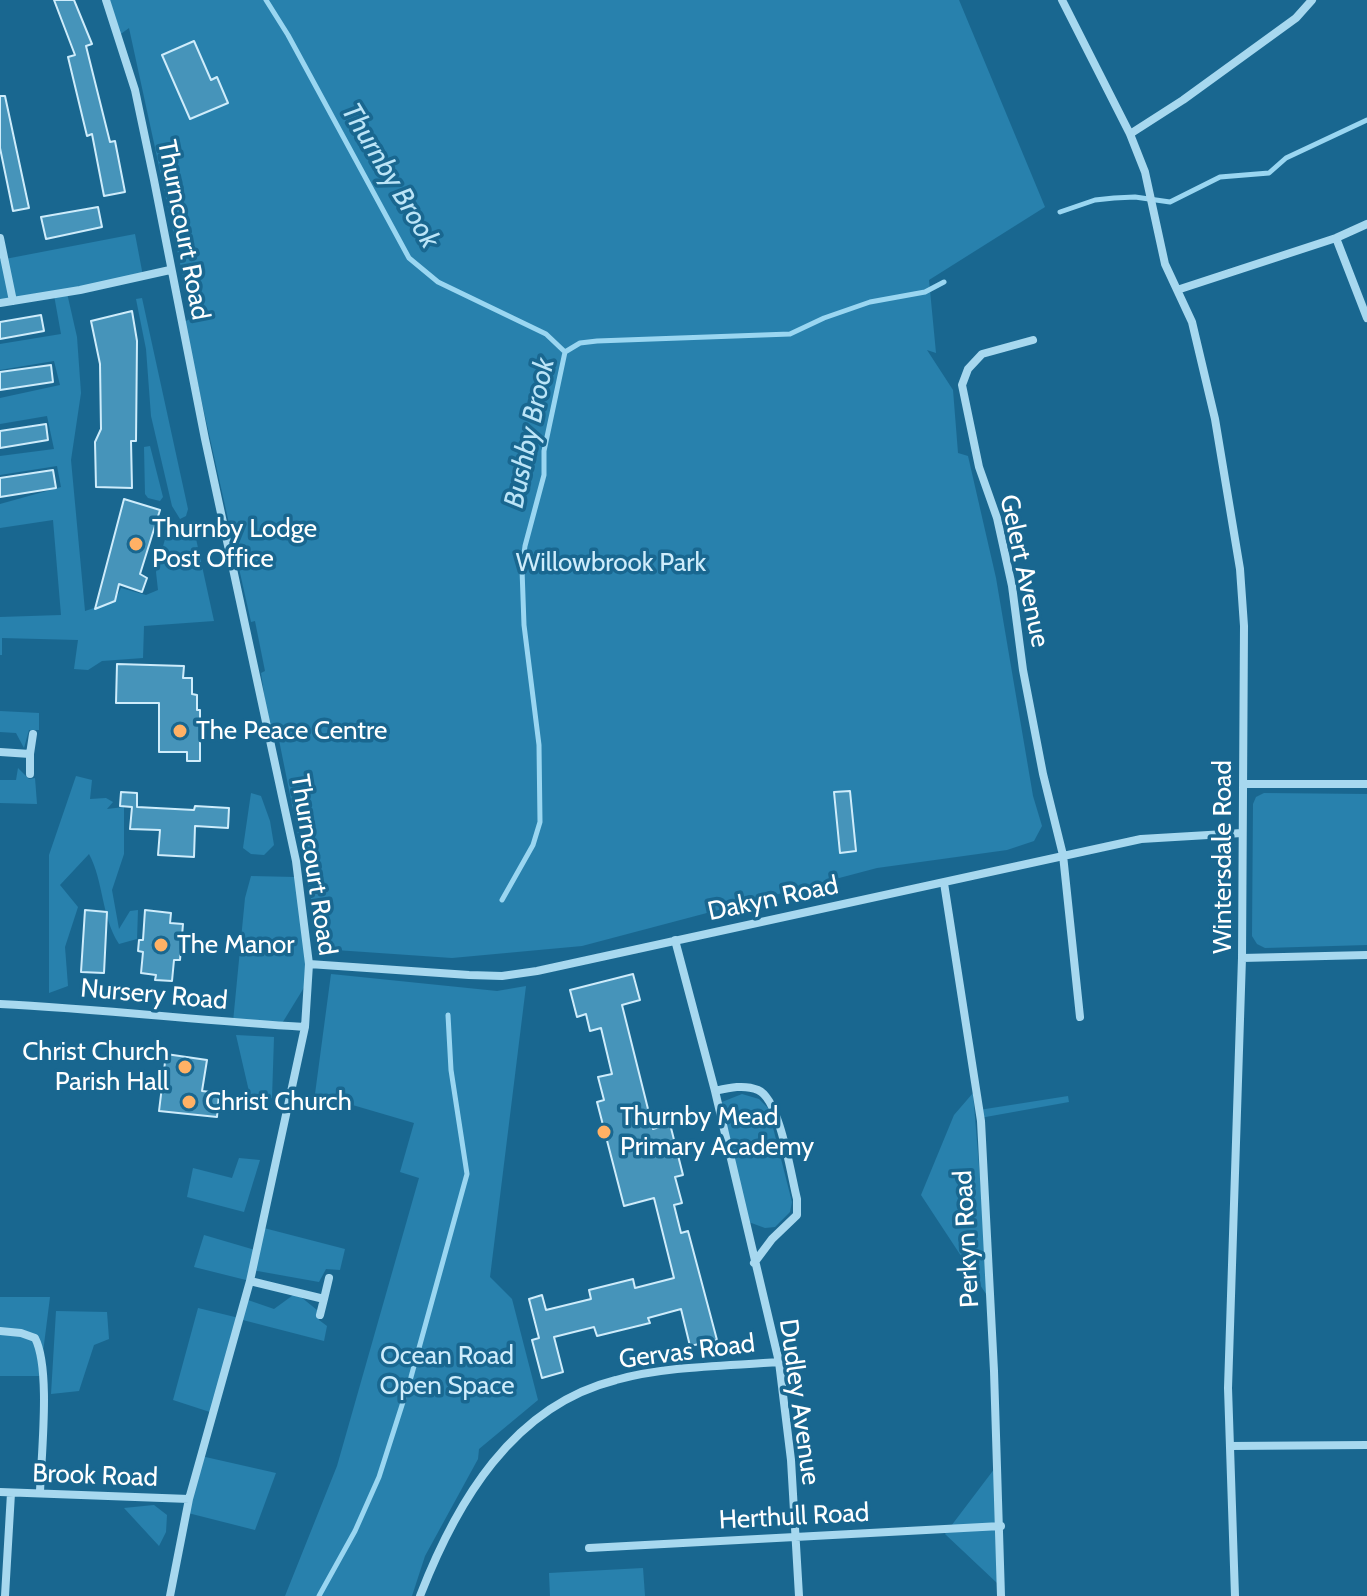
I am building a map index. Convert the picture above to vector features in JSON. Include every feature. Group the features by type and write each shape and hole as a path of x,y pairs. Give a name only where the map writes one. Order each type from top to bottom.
{"street":[{"name":"Thurncourt Road","path":"106,0 135,90 170,270 296,861 309,964 305,1027 250,1281 189,1499 170,1596"},
{"name":"Wintersdale Road","path":"1062,0 1130,134 1145,172 1165,264 1192,322 1205,371 1240,569 1244,626 1242,958 1228,1388 1235,1596"},
{"path":"1130,134 1183,100 1296,18 1312,0"},
{"path":"1177,290 1336,238 1367,224"},
{"path":"0,238 13,301"},
{"path":"1336,238 1367,318"},
{"path":"0,303 80,290 170,270"},
{"name":"Gelert Avenue","path":"1033,340 982,354 968,369 962,385 979,467 997,518 1012,586 1023,670 1043,774 1063,855 1080,1017"},
{"path":"30,774 33,734"},
{"path":"0,752 30,754"},
{"path":"1243,784 1367,784"},
{"name":"Dakyn Road","path":"309,964 502,976 537,971 1141,839 1242,833"},
{"name":"Perkyn Road","path":"944,883 980,1118 1001,1526 1001,1596"},
{"name":"Dudley Avenue","path":"675,940 715,1091 779,1362 791,1460 799,1596"},
{"path":"1242,958 1367,955"},
{"name":"Nursery Road","path":"0,1004 305,1027"},
{"path":"715,1091 733,1087 759,1090 771,1103 797,1199 797,1215 772,1239 754,1263"},
{"path":"320,1315 329,1278"},
{"path":"250,1281 324,1299"},
{"path":"0,1331 35,1338 42,1352 40,1493"},
{"name":"Gervas Road","path":"420,1596 466,1501 498,1454 544,1412 587,1389 632,1376 779,1362"},
{"path":"1230,1446 1367,1445"},
{"name":"Brook Road","path":"0,1492 189,1499"},
{"path":"5,1596 11,1493"},
{"name":"Herthull Road","path":"589,1548 1001,1526"}],"green space":[{"name":"Willowbrook Park","path":"106,0 959,0 1045,207 929,280 936,353 927,350 953,390 958,453 968,456 996,578 1033,796 1042,826 1034,841 1007,850 877,868 582,946 452,958 321,949 278,735 269,727 261,673 265,671 255,621 251,622 184,322 192,318 129,28 118,36"},
{"path":"135,234 143,276 0,303 0,260"},
{"path":"67,293 77,337 81,393 71,460 85,611 115,601 121,588 146,595 158,590 156,572 170,521 182,529 193,525 214,621 144,626 143,658 102,661 88,670 74,669 78,640 2,638 0,655 0,617 61,615 53,520 0,528 0,504 61,487 57,466 0,475 0,456 54,449 47,416 0,424 0,398 60,385 54,361 0,370 0,344 61,334 54,295"},
{"path":"142,298 188,509 186,516 180,519 172,506 151,416 146,349 136,299"},
{"path":"150,446 163,497 160,501 145,494 144,447"},
{"path":"0,711 39,713 39,730 29,730 24,748 16,733 0,732"},
{"path":"18,768 29,779 35,778 37,804 0,803 0,780 16,780"},
{"path":"76,776 92,780 90,799 106,798 113,802 107,809 124,807 124,854 112,890 119,929 130,911 138,910 137,939 119,944 109,922 89,854 60,885 78,907 65,947 68,986 49,993 49,855"},
{"path":"251,793 261,796 270,821 274,845 264,855 251,854 243,848"},
{"path":"1264,793 1367,794 1367,945 1265,948 1257,944 1252,936 1253,804 1256,797"},
{"path":"251,876 295,877 308,981 281,1025 233,1022 245,898"},
{"name":"Ocean Road Open Space","path":"331,974 497,991 526,986 490,1277 512,1299 538,1400 479,1449 478,1459 425,1556 412,1596 285,1596 337,1466 419,1178 400,1172 414,1123 315,1094"},
{"path":"236,1035 274,1037 272,1098 257,1104 251,1100"},
{"path":"973,1093 990,1300 921,1195 954,1115"},
{"path":"742,1094 759,1099 768,1108 792,1202 790,1212 775,1227 765,1228 746,1221 717,1104"},
{"path":"1068,1096 1069,1102 980,1118 979,1110"},
{"path":"239,1158 260,1160 244,1212 187,1197 193,1168 232,1178"},
{"path":"260,1227 345,1249 340,1270 326,1269 319,1282 252,1270 250,1281 194,1267 204,1235 255,1250"},
{"path":"296,1293 317,1310 319,1320 327,1326 324,1341 239,1319 213,1413 173,1400 198,1308 239,1318 245,1299 274,1309"},
{"path":"0,1297 50,1297 40,1376 0,1376"},
{"path":"56,1311 107,1312 109,1339 94,1345 79,1391 51,1394"},
{"path":"201,1456 276,1473 255,1530 188,1513"},
{"path":"995,1468 997,1583 945,1534"},
{"path":"154,1505 167,1515 166,1532 159,1546 124,1508"},
{"path":"643,1568 645,1596 550,1596 549,1573"}],"building":[{"path":"54,0 74,0 92,44 86,46 110,142 115,141 125,192 104,196 92,134 87,136 68,57 75,55"},
{"path":"194,41 211,80 217,77 228,103 190,119 162,55"},
{"path":"0,96 5,96 29,208 13,211 0,148"},
{"path":"98,207 102,227 46,239 41,217"},
{"path":"132,311 137,341 136,441 131,441 132,488 96,487 95,442 101,429 100,364 91,321"},
{"path":"41,315 44,331 0,339 0,322"},
{"path":"51,365 53,382 0,390 0,372"},
{"path":"46,424 48,440 0,448 0,431"},
{"path":"53,470 56,488 0,497 0,478"},
{"path":"124,499 160,510 140,574 147,578 142,592 119,584 115,601 95,609"},
{"path":"117,664 184,666 183,678 192,678 192,694 197,695 197,710 200,710 200,761 187,761 187,752 159,752 159,703 116,703"},
{"path":"850,791 856,851 840,853 834,792"},
{"path":"121,792 137,793 137,807 229,808 228,828 195,826 194,857 158,855 160,830 130,829 132,807 120,806"},
{"path":"85,910 107,912 104,973 81,972"},
{"path":"145,910 171,913 170,923 183,924 180,960 174,960 172,981 155,980 156,975 141,973 143,952 138,951 139,940 143,940"},
{"path":"633,974 640,1000 622,1005 653,1129 670,1124 683,1175 675,1177 682,1203 674,1205 681,1233 688,1231 717,1340 690,1346 681,1309 648,1318 650,1323 597,1336 594,1327 554,1337 563,1372 542,1378 532,1340 539,1338 529,1299 542,1295 546,1310 591,1299 589,1290 633,1279 635,1288 674,1278 654,1198 624,1206 597,1102 604,1100 598,1077 612,1074 601,1028 590,1031 586,1014 577,1017 570,990"},
{"path":"166,1054 207,1060 202,1091 219,1093 217,1117 159,1111"}],"waterway":[{"name":"Thurnby Brook","path":"266,0 409,258 438,282 546,334 565,352"},
{"name":"Bushby Brook","path":"1060,212 1095,200 1114,198 1135,197 1170,202 1220,177 1269,173 1286,158 1367,120"},
{"name":"Bushby Brook","path":"502,900 533,845 540,822 539,745 524,625 522,569 544,475 544,451 565,352 580,343 597,341 790,334 870,302 925,292 944,282"},
{"name":"Bushby Brook","path":"319,1596 355,1531 379,1477 411,1377 467,1174 451,1070 448,1015"}],"place":[{"name":"Thurnby Lodge Post Office","path":"136,544"},
{"name":"The Peace Centre","path":"180,731"},
{"name":"The Manor","path":"161,945"},
{"name":"Christ Church Parish Hall","path":"185,1067"},
{"name":"Christ Church","path":"189,1102"},
{"name":"Thurnby Mead Primary Academy","path":"604,1132"}]}
